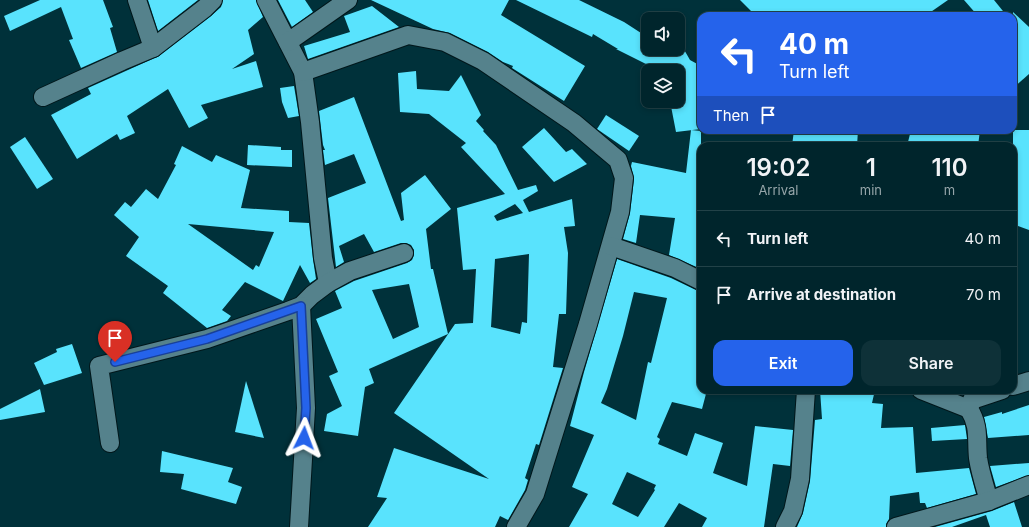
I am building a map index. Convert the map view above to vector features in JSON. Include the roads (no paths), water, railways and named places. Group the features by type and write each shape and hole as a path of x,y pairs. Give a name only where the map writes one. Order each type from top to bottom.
{"street":[{"path":"137,0 152,48"},
{"path":"43,97 152,48 205,8 213,0"},
{"path":"266,0 303,72 310,122 323,258 328,283"},
{"path":"288,42 348,0"},
{"path":"303,72 408,36 445,42 483,61 574,124 618,160 624,178 620,212 588,324 535,494 516,527"},
{"path":"610,246 675,268 697,279"},
{"path":"110,443 99,366 207,339 301,306 312,295 328,283 350,271 404,253"},
{"path":"299,527 306,408 301,306"},
{"path":"1017,385 1029,381"},
{"path":"785,527 793,510 800,479 806,394"},
{"path":"931,394 969,409 975,419 978,458 989,501"},
{"path":"969,409 972,400 990,394"},
{"path":"896,527 989,501 1029,484"}]}
